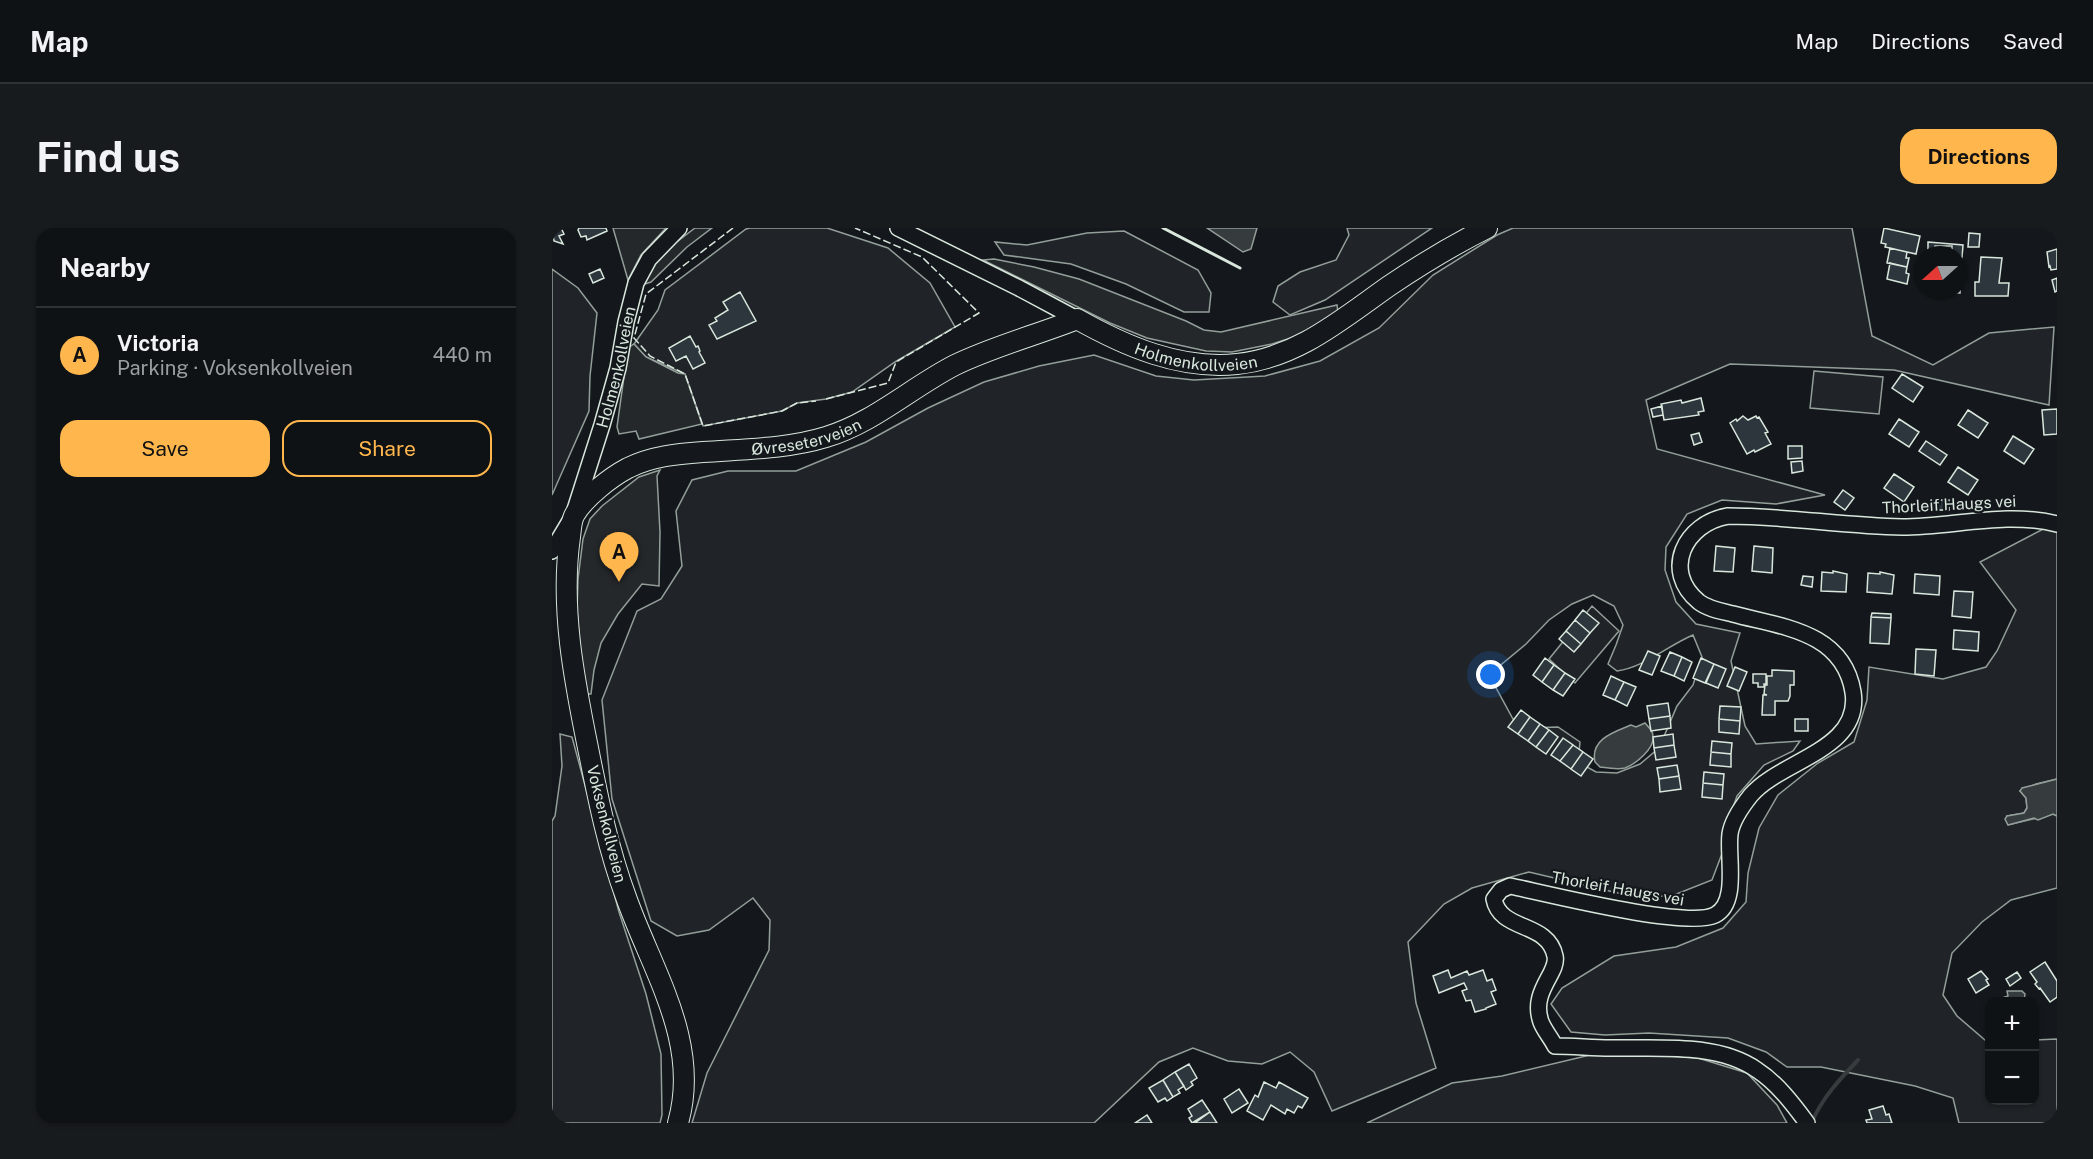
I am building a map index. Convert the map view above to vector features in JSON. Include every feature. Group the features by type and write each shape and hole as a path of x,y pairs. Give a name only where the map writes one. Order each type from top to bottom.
{"main road":[{"name":"Holmenkollveien","path":"1077,319 1119,341 1164,357 1220,365 1255,362 1289,351 1319,335 1414,269 1487,228"},
{"name":"Øvreseterveien","path":"573,516 601,486 641,463 672,455 788,445 830,436 858,424 957,364 1077,319"},
{"name":"Voksenkollveien","path":"573,516 568,552 567,597 577,693 602,812 617,869 634,919 673,1013 681,1042 684,1080 678,1123"}],"street":[{"name":"Holmenkollveien","path":"573,516 612,393 634,290 650,258 679,228"},
{"name":"Holmenkollveien","path":"898,228 1077,319"},
{"name":"Øvreseterveien","path":"552,551 573,516"},
{"name":"Thorleif Haugs vei","path":"1807,1123 1773,1082 1756,1068 1732,1057 1676,1049 1556,1046 1541,1022 1538,1001 1556,957 1550,944 1538,932 1506,918 1496,910 1494,899 1501,890 1510,886 1664,917 1693,920 1715,915 1722,909 1728,897 1730,831 1740,810 1753,793 1828,744 1848,724 1854,706 1853,693 1850,678 1835,653 1808,634 1707,607 1691,593 1682,575 1681,555 1687,540 1710,520 1728,516 1892,527 2011,519 2057,524"}],"shaded area":[{"path":"613,228 666,228 641,255 628,280"},
{"path":"695,228 712,228 687,247 651,282 642,285 665,251"},
{"path":"750,228 827,228 888,248 930,283 955,327 895,362 852,392 797,403 782,411 703,426 685,374 646,357 634,344 658,310 665,290"},
{"path":"1207,228 1257,228 1251,249 1243,252"},
{"path":"1347,228 1432,228 1325,300 1290,315 1273,302 1278,286 1300,272 1336,260 1349,235"},
{"path":"1513,228 1852,228 1872,336 1933,365 1989,333 2054,327 2049,405 1894,370 1730,364 1646,400 1657,449 1825,495 1776,504 1722,500 1687,514 1666,547 1665,570 1676,602 1696,624 1740,633 1731,661 1745,726 1756,744 1800,741 1793,751 1764,765 1737,796 1726,828 1723,851 1712,880 1674,895 1639,898 1529,872 1472,888 1444,904 1408,942 1416,1003 1436,1068 1332,1111 1314,1072 1290,1052 1262,1064 1228,1061 1193,1048 1159,1062 1094,1123 692,1123 707,1073 769,950 770,920 753,898 709,930 677,936 651,921 612,799 602,700 637,611 661,599 682,566 676,511 692,480 728,471 796,471 866,442 928,408 984,382 1039,366 1094,355 1156,376 1194,380 1265,376 1320,361 1379,328 1433,275 1497,235","holes":["1593,595 1614,606 1623,625 1608,664 1617,671 1646,661 1693,635 1702,657 1693,685 1677,706 1659,748 1640,764 1617,773 1596,772 1578,762 1580,742 1558,727 1528,728 1513,719 1494,684 1496,669 1526,644 1549,620 1572,604"]},
{"path":"1124,231 1198,270 1211,293 1209,312 1184,312 1126,284 1071,264 1004,255 995,242 1027,245 1087,233"},
{"path":"994,259 1079,279 1204,330 1221,332 1337,305 1338,313 1297,336 1272,344 1232,352 1206,351 1147,338 1110,323 983,260"},
{"path":"552,269 578,288 597,313 590,376 589,411 552,495"},
{"path":"634,344 646,357 678,373 685,374 702,424 639,439 636,431 619,434 617,427 628,348"},
{"path":"1814,371 1883,377 1879,414 1810,408"},
{"path":"660,470 657,476 660,532 659,586 642,584 618,614 601,643 591,694 584,694 577,610 583,539 590,519 602,506 639,477"},
{"path":"2049,526 2057,531 2057,779 2020,791 2026,798 2027,808 2024,813 2007,816 2012,824 2053,814 2057,816 2057,888 2011,900 1982,922 1952,953 1943,995 1957,1016 1985,1040 1985,1105 2039,1105 2039,1040 2057,1039 2057,1123 1959,1123 1953,1098 1915,1086 1821,1067 1787,1067 1766,1052 1728,1038 1649,1033 1605,1035 1571,1032 1551,1004 1562,988 1614,956 1676,947 1723,928 1746,902 1748,873 1759,828 1778,795 1818,763 1854,742 1867,700 1869,667 1943,679 1986,667 1997,651 2016,610 1980,562"},
{"path":"1592,606 1619,631 1575,683 1549,659"},
{"path":"1645,723 1652,732 1653,741 1639,759 1619,769 1600,767 1595,762 1596,748 1605,738 1631,725 1636,727"},
{"path":"560,734 572,737 619,912 646,994 661,1054 662,1115 660,1123 552,1123 552,821 555,816 562,766"},
{"path":"2057,779 2057,816 2053,814 2038,820 2034,818 2008,825 2005,819 2007,816 2024,813 2027,808 2026,798 2020,791 2022,788"},
{"path":"2007,991 2022,991 2025,994 2025,997 2005,997 2008,996"},
{"path":"1638,1054 1698,1058 1747,1073 1777,1105 1787,1123 1367,1123 1452,1083 1502,1076 1590,1055"}],"building":[{"path":"552,228 561,228 564,234 559,236 563,244 554,241"},
{"path":"579,228 606,228 607,231 587,240 586,236 581,237"},
{"path":"1884,228 1920,236 1918,246 1913,246 1913,253 1885,247 1886,244 1881,243"},
{"path":"1969,233 1980,234 1979,247 1968,247"},
{"path":"1928,242 1963,245 1963,246 1928,246"},
{"path":"1890,248 1907,252 1906,258 1909,258 1907,267 1887,263"},
{"path":"2057,249 2057,269 2051,270 2047,252"},
{"path":"1981,257 2002,258 1999,283 2009,283 2008,296 1975,296 1975,282 1979,282"},
{"path":"1890,263 1907,267 1906,273 1909,274 1907,284 1887,279"},
{"path":"600,269 604,278 593,283 589,274"},
{"path":"2057,278 2057,291 2055,292 2052,280"},
{"path":"740,292 756,321 717,339 709,325 717,321 715,318 728,310 723,302"},
{"path":"690,336 696,347 698,346 705,363 693,369 686,356 676,361 669,348"},
{"path":"1902,374 1923,387 1913,402 1892,388"},
{"path":"1701,398 1704,411 1698,412 1699,415 1664,420 1661,404 1681,400 1682,403"},
{"path":"1662,406 1663,415 1653,417 1651,409"},
{"path":"2057,409 2057,434 2044,435 2042,410"},
{"path":"1968,410 1988,423 1978,438 1958,425"},
{"path":"1743,416 1748,420 1759,417 1768,432 1765,433 1771,444 1747,454 1730,423"},
{"path":"1899,419 1919,432 1909,447 1889,434"},
{"path":"1699,433 1702,442 1694,445 1691,435"},
{"path":"2013,436 2034,449 2024,464 2004,451"},
{"path":"1926,441 1947,455 1940,465 1919,451"},
{"path":"1788,446 1802,446 1802,458 1788,459"},
{"path":"1802,461 1803,471 1792,473 1791,462"},
{"path":"1958,467 1978,480 1968,495 1948,482"},
{"path":"1894,474 1914,487 1904,502 1884,488"},
{"path":"1843,490 1854,498 1845,510 1834,502"},
{"path":"1935,500 1949,500 1949,510 1935,510"},
{"path":"1716,546 1735,548 1733,572 1714,571"},
{"path":"1754,546 1773,548 1772,573 1752,571"},
{"path":"1833,571 1847,574 1846,592 1821,591 1822,572 1833,573"},
{"path":"1880,572 1894,575 1892,594 1867,592 1868,573 1880,574"},
{"path":"1915,574 1940,576 1939,595 1914,593"},
{"path":"1803,576 1813,577 1812,587 1801,585"},
{"path":"1954,591 1973,592 1971,618 1952,616"},
{"path":"1583,610 1599,623 1590,633 1575,620"},
{"path":"1872,613 1891,614 1891,618 1871,617"},
{"path":"1871,617 1891,618 1889,644 1870,643"},
{"path":"1575,620 1590,633 1581,644 1566,631"},
{"path":"1954,630 1979,632 1978,651 1953,649"},
{"path":"1566,631 1581,644 1574,652 1559,639"},
{"path":"1916,649 1936,650 1934,676 1915,674"},
{"path":"1648,651 1660,656 1652,675 1639,670"},
{"path":"1670,652 1682,657 1674,676 1661,671"},
{"path":"1682,657 1692,662 1684,681 1674,676"},
{"path":"1545,658 1554,665 1542,682 1533,675"},
{"path":"1701,658 1714,664 1705,683 1693,678"},
{"path":"1714,664 1726,669 1718,688 1706,683"},
{"path":"1554,665 1565,673 1553,690 1542,682"},
{"path":"1735,667 1747,672 1739,691 1727,686"},
{"path":"1772,670 1794,671 1794,685 1790,685 1788,701 1775,701 1775,715 1762,715 1763,695 1767,695 1764,694 1767,676 1772,676"},
{"path":"1565,673 1575,679 1563,696 1553,690"},
{"path":"1753,674 1766,674 1764,687 1758,687 1758,683 1753,683"},
{"path":"1611,676 1624,682 1615,700 1603,695"},
{"path":"1624,682 1636,687 1627,706 1615,700"},
{"path":"1668,703 1670,716 1649,719 1647,706"},
{"path":"1720,706 1741,707 1740,721 1719,719"},
{"path":"1521,710 1530,717 1518,734 1508,727"},
{"path":"1670,716 1671,728 1651,731 1649,719"},
{"path":"1530,717 1540,724 1528,741 1518,734"},
{"path":"1719,719 1740,721 1739,734 1719,732"},
{"path":"1795,719 1808,719 1808,731 1795,731"},
{"path":"1540,724 1549,730 1536,747 1528,741"},
{"path":"1549,730 1558,737 1546,754 1536,747"},
{"path":"1673,734 1674,745 1654,748 1653,737"},
{"path":"1563,738 1573,745 1560,761 1551,755"},
{"path":"1712,741 1732,743 1731,754 1711,752"},
{"path":"1573,745 1583,752 1571,769 1560,761"},
{"path":"1674,745 1676,757 1656,760 1654,748"},
{"path":"1583,752 1593,759 1581,776 1571,769"},
{"path":"1711,752 1731,754 1731,767 1710,765"},
{"path":"1677,765 1679,776 1659,779 1657,768"},
{"path":"1704,772 1724,774 1723,785 1703,783"},
{"path":"1679,776 1681,789 1660,792 1659,779"},
{"path":"1703,783 1723,785 1722,799 1702,797"},
{"path":"2045,962 2057,981 2057,997 2050,1002 2035,984 2037,982 2030,972"},
{"path":"1448,970 1451,978 1467,971 1469,975 1483,970 1487,981 1492,979 1496,990 1491,992 1496,1004 1475,1012 1471,1000 1466,1001 1462,991 1467,989 1464,983 1439,993 1433,976"},
{"path":"1981,971 1988,979 1986,980 1989,985 1976,993 1968,979"},
{"path":"2017,972 2021,978 2010,986 2006,979"},
{"path":"1189,1064 1197,1078 1186,1090 1175,1072"},
{"path":"1175,1072 1184,1086 1178,1090 1180,1093 1173,1097 1163,1080"},
{"path":"1163,1080 1173,1097 1167,1101 1165,1098 1158,1102 1149,1088"},
{"path":"1264,1082 1276,1088 1279,1082 1308,1098 1302,1108 1298,1106 1294,1113 1287,1109 1285,1114 1271,1105 1263,1120 1247,1111 1255,1095 1258,1097"},
{"path":"1239,1089 1248,1103 1232,1113 1224,1099"},
{"path":"1202,1100 1210,1112 1192,1123 1189,1118 1192,1116 1188,1109"},
{"path":"1883,1106 1892,1123 1867,1123 1866,1120 1872,1119 1869,1110"},
{"path":"1210,1112 1217,1123 1194,1123 1196,1122"},
{"path":"1147,1115 1152,1123 1135,1123"}],"waterway":[{"path":"1812,1122 1826,1097 1858,1060"}],"fence":[{"path":"733,228 646,294 634,338 650,356 685,374 703,426 782,411 797,403 816,401"},
{"path":"826,399 888,383 896,362 979,313 922,257 855,228"}],"wall":[{"path":"1163,228 1240,268"}],"place":[{"name":"Victoria","path":"619,582"}]}
